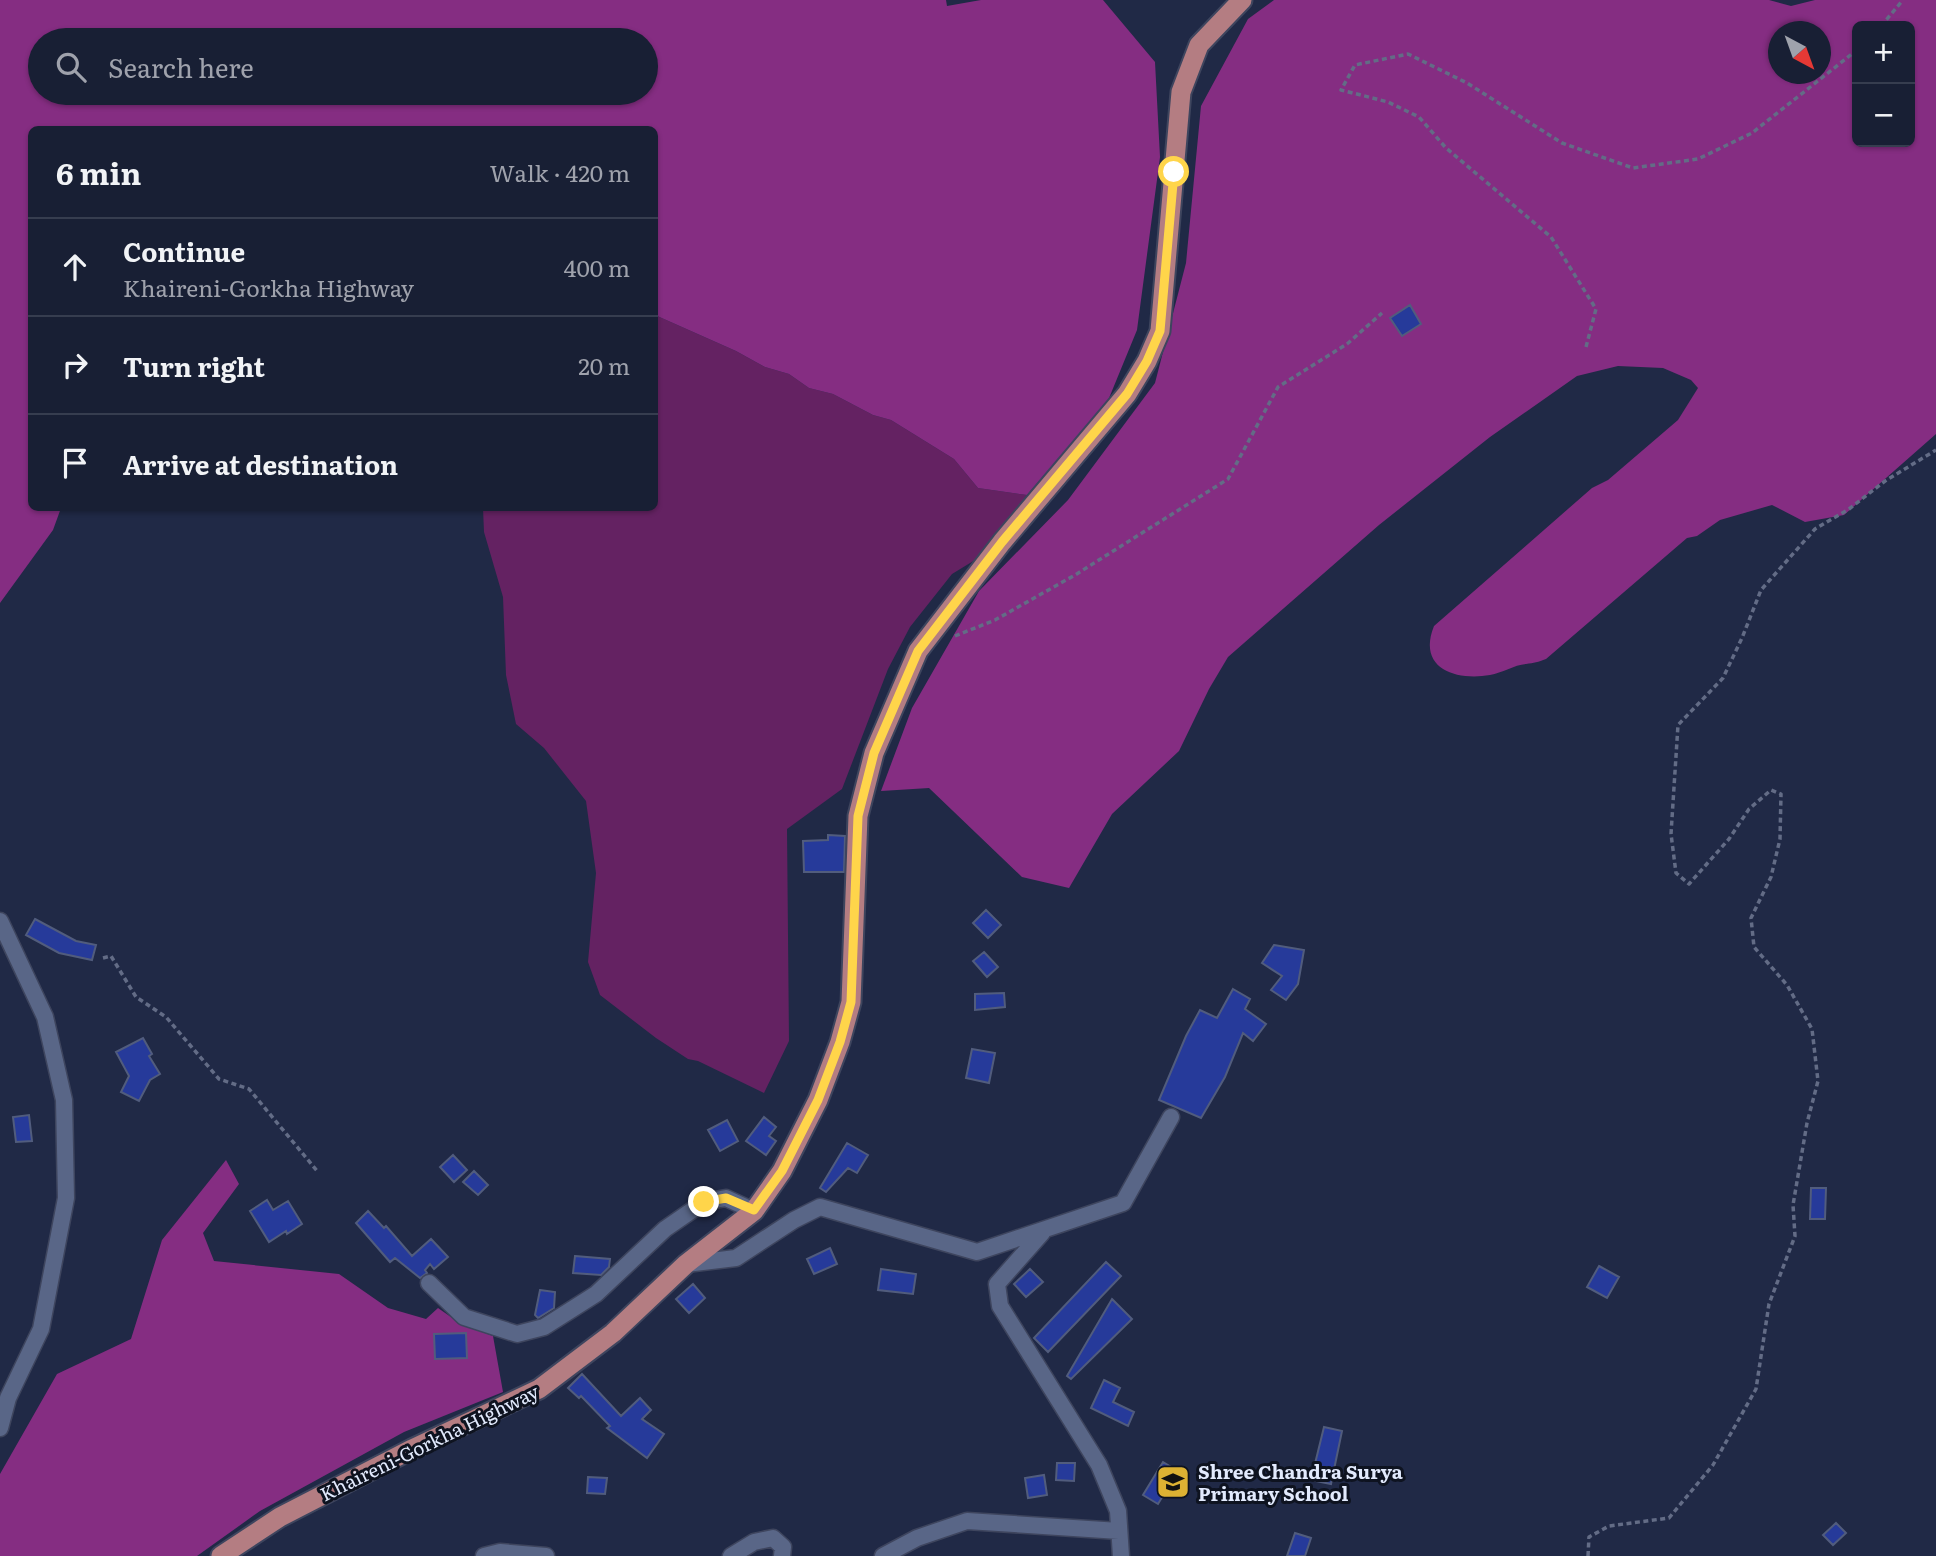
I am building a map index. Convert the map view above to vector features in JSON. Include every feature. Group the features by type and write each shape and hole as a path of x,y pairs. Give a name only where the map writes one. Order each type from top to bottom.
{"main road":[{"name":"Khaireni-Gorkha Highway","path":"221,1556 292,1510 412,1449 539,1390 613,1333 687,1264 754,1210 782,1171 818,1100 840,1042 851,1002 858,816 874,753 918,651 1002,542 1127,394 1147,361 1160,331 1181,92 1199,45 1242,0"}],"street":[{"path":"0,921 45,1017 64,1100 65,1198 41,1329 8,1398 0,1428"},
{"path":"687,1264 736,1258 794,1220 820,1207 977,1252 1123,1203 1171,1117"},
{"path":"429,1283 464,1317 517,1334 544,1327 596,1294 665,1229 704,1202 726,1198 754,1210"},
{"path":"1044,1231 997,1284 1000,1306 1099,1465 1118,1511 1121,1556"},
{"path":"884,1556 917,1538 967,1521 1119,1531"},
{"path":"732,1556 754,1542 773,1538 783,1547 782,1556"},
{"path":"484,1556 500,1552 546,1556"}],"path":[{"path":"1885,21 1903,0"},
{"path":"1586,348 1596,309 1551,237 1446,148 1419,117 1388,102 1341,90 1355,65 1408,54 1467,83 1562,143 1633,168 1698,159 1752,133 1852,54"},
{"path":"918,651 995,620 1076,575 1228,479 1278,387 1347,344 1382,313"},
{"path":"1588,1556 1589,1537 1609,1526 1669,1518 1713,1465 1756,1389 1769,1304 1796,1236 1793,1205 1807,1123 1818,1081 1812,1029 1787,985 1754,947 1751,918 1771,877 1780,839 1781,794 1771,790 1749,809 1728,839 1689,884 1676,873 1671,834 1678,725 1723,678 1760,590 1815,528 1849,509 1885,481 1936,450"},
{"path":"103,958 111,956 136,997 166,1017 219,1079 249,1089 318,1172"}],"shaded area":[{"path":"0,0 946,0 947,6 981,0 1103,0 1155,62 1160,157 1137,330 1107,403 1027,495 978,488 954,459 891,420 873,415 833,394 809,388 789,374 765,367 658,316 658,126 28,126 28,511 60,511 53,530 0,603"},
{"path":"1274,0 1769,0 1791,6 1815,0 1936,0 1936,434 1844,515 1805,522 1772,505 1720,520 1697,536 1687,538 1546,659 1490,675 1464,676 1442,669 1431,652 1430,640 1434,626 1592,488 1608,480 1678,420 1698,388 1691,380 1663,368 1618,366 1577,376 1490,437 1379,525 1228,657 1179,751 1112,814 1069,888 1022,877 929,788 881,791 912,708 979,591 1068,500 1155,383 1186,263 1201,106 1248,19"},
{"path":"658,316 765,367 789,374 809,388 833,394 873,415 891,420 954,459 978,488 1027,495 975,560 952,574 910,627 888,669 842,789 787,829 789,1041 764,1093 698,1061 688,1059 600,995 588,962 596,873 586,801 544,748 516,724 506,675 503,597 484,532 483,511 658,511"},
{"path":"226,1160 239,1184 203,1233 214,1261 339,1274 388,1308 426,1319 438,1308 461,1324 493,1336 503,1392 404,1432 260,1511 197,1556 0,1556 0,1474 57,1374 131,1339 162,1240"}],"building":[{"path":"1410,305 1421,324 1402,336 1390,318"},
{"path":"828,835 845,836 844,872 804,872 803,841 828,840"},
{"path":"986,910 1001,925 988,938 973,923"},
{"path":"35,919 76,941 96,945 92,960 59,953 26,935"},
{"path":"1274,945 1304,950 1298,984 1286,1000 1271,990 1282,976 1262,963"},
{"path":"984,952 998,967 987,977 973,961"},
{"path":"1233,989 1250,999 1245,1009 1266,1024 1253,1041 1243,1033 1225,1077 1201,1118 1159,1100 1200,1010 1217,1018"},
{"path":"1004,993 1005,1007 975,1010 975,994"},
{"path":"143,1038 152,1054 149,1056 160,1074 150,1080 139,1101 121,1092 129,1076 116,1052"},
{"path":"972,1049 995,1053 989,1083 966,1078"},
{"path":"29,1115 32,1141 16,1142 13,1117"},
{"path":"764,1117 776,1127 769,1136 776,1141 766,1155 746,1141"},
{"path":"727,1120 738,1141 720,1151 708,1130"},
{"path":"847,1143 868,1155 857,1173 848,1168 826,1192 820,1188"},
{"path":"453,1155 467,1170 454,1182 440,1167"},
{"path":"474,1171 488,1185 478,1195 463,1182"},
{"path":"1811,1188 1826,1188 1825,1219 1810,1219"},
{"path":"267,1200 273,1210 288,1201 302,1224 269,1242 250,1211"},
{"path":"368,1211 384,1228 386,1226 412,1256 431,1239 448,1257 434,1269 430,1264 425,1270 427,1273 420,1278 395,1258 390,1262 356,1223"},
{"path":"830,1248 837,1264 814,1274 807,1259"},
{"path":"575,1256 610,1259 609,1267 601,1275 573,1273"},
{"path":"1106,1262 1121,1276 1048,1352 1034,1338"},
{"path":"1599,1266 1619,1277 1607,1298 1587,1287"},
{"path":"881,1269 916,1274 913,1294 878,1290"},
{"path":"1030,1269 1043,1282 1026,1297 1014,1284"},
{"path":"693,1284 705,1298 689,1313 676,1299"},
{"path":"540,1290 555,1292 554,1308 538,1318 535,1315"},
{"path":"1112,1299 1132,1319 1071,1379 1067,1376"},
{"path":"466,1333 467,1358 435,1359 434,1334"},
{"path":"582,1374 621,1416 640,1398 651,1410 642,1419 664,1434 647,1458 607,1428 610,1426 581,1396 579,1398 568,1388"},
{"path":"1104,1380 1120,1388 1113,1402 1134,1412 1128,1426 1091,1408"},
{"path":"1324,1427 1342,1431 1331,1484 1311,1480"},
{"path":"1163,1462 1178,1471 1158,1504 1143,1495"},
{"path":"1057,1463 1075,1463 1074,1481 1056,1480"},
{"path":"1044,1475 1047,1495 1028,1498 1025,1478"},
{"path":"588,1477 607,1478 605,1494 587,1493"},
{"path":"1836,1523 1846,1533 1833,1545 1823,1535"},
{"path":"1295,1533 1311,1538 1305,1556 1287,1556"}],"place":[{"name":"Shree Chandra Surya Primary School","path":"1173,1482"}],"route":[{"path":"704,1202 726,1198 754,1210 782,1171 818,1100 840,1042 851,1002 858,816 874,753 918,651 1002,542 1127,394 1147,361 1160,331 1174,172"}]}
